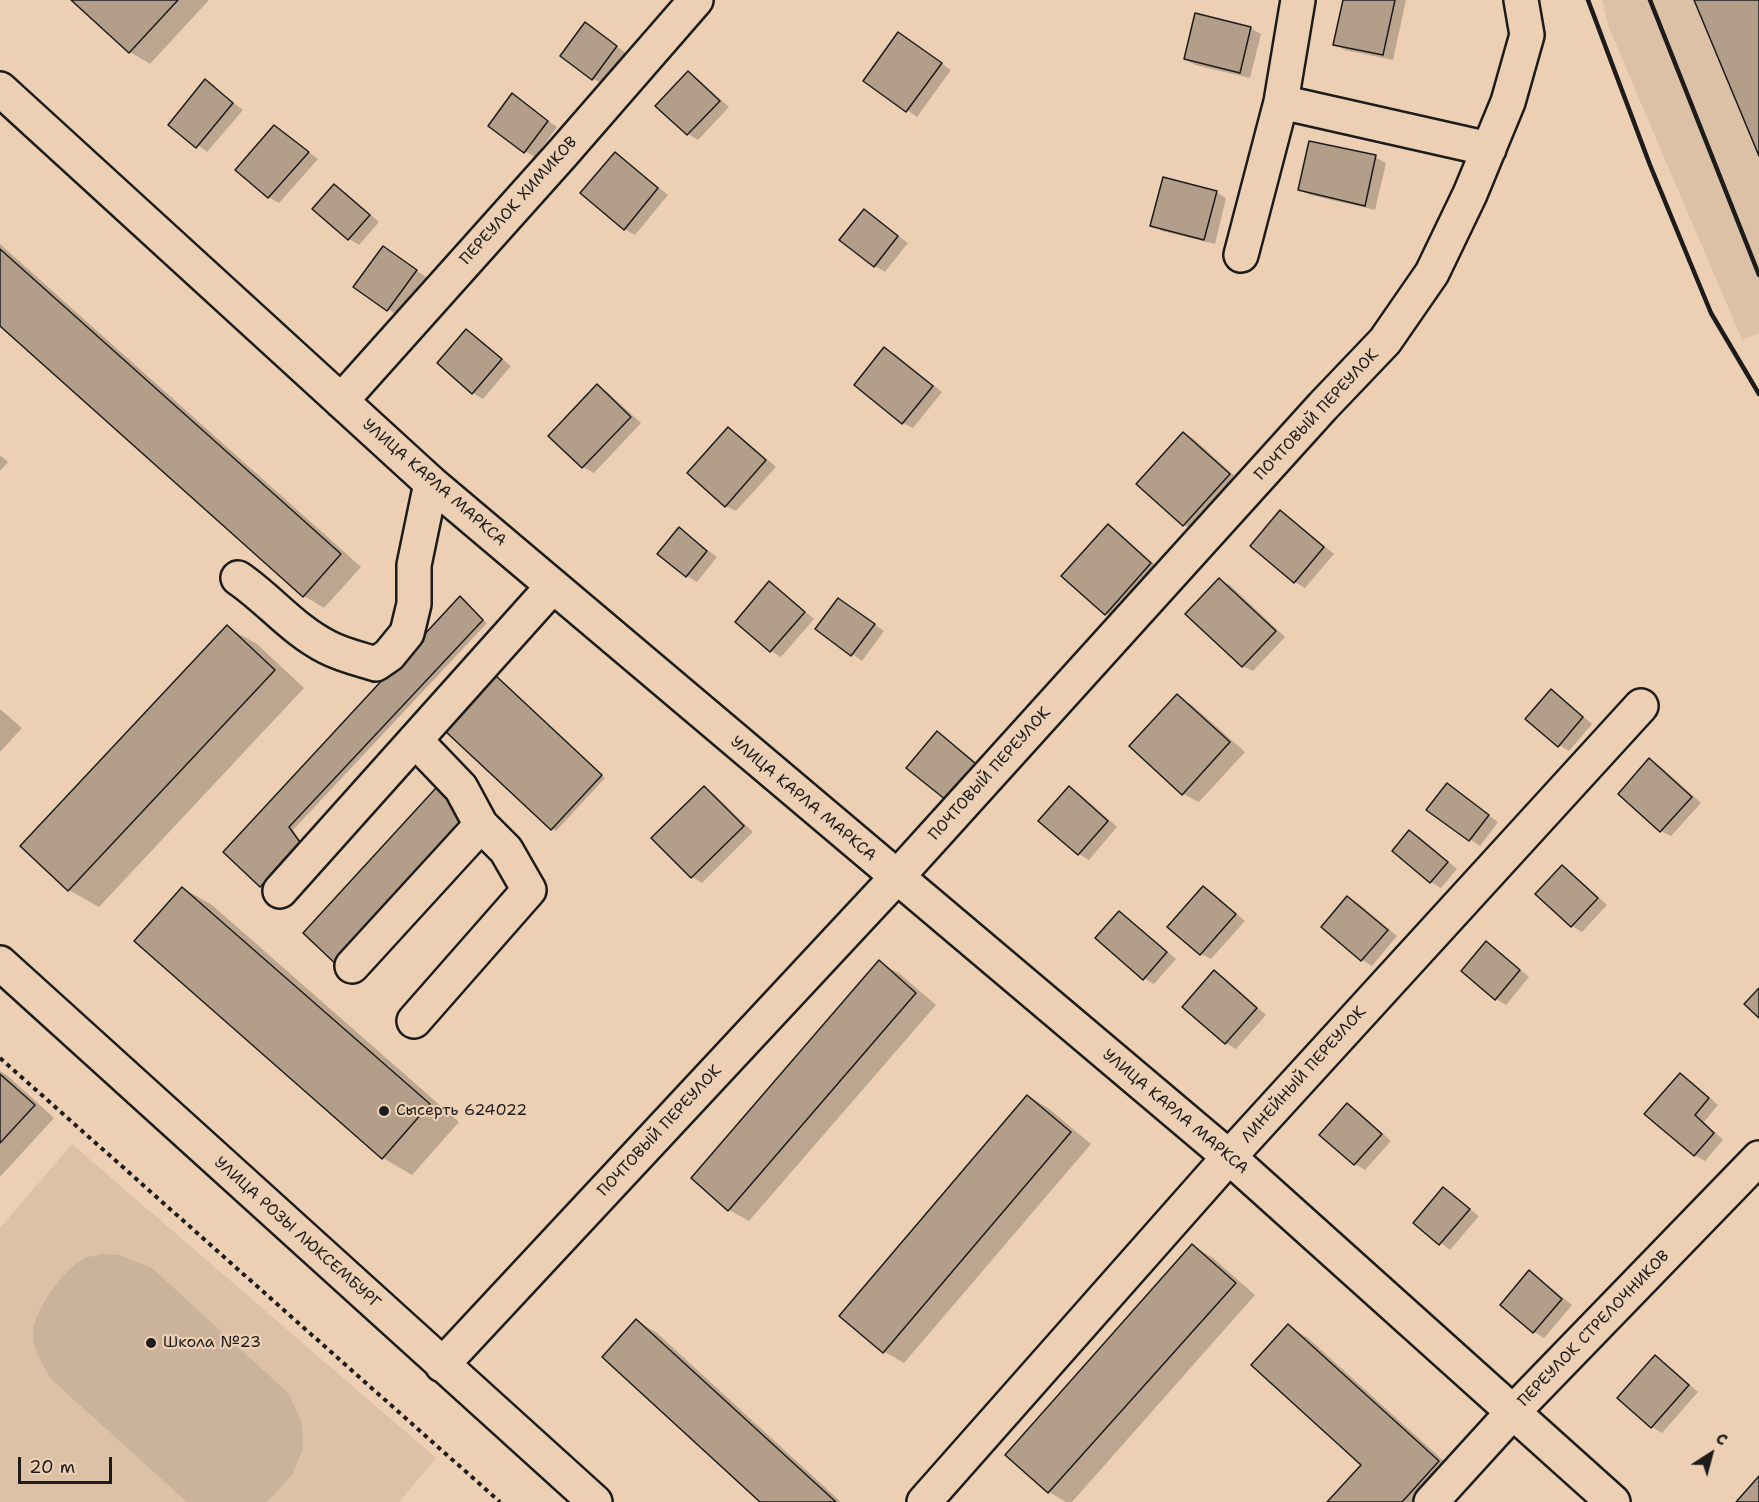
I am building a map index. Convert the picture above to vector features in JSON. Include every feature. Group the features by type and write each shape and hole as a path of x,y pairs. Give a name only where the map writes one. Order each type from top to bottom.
{"street":[{"name":"ПЕРЕУЛОК ХИМИКОВ","path":"341,401 696,0"},
{"path":"1241,255 1281,102 1298,0"},
{"name":"ПОЧТОВЫЙ ПЕРЕУЛОК","path":"442,1365 896,878 1384,341 1432,273 1470,194 1508,102 1527,35 1521,0"},
{"name":"УЛИЦА КАРЛА МАРКСА","path":"0,89 431,483 1229,1157 1613,1502"},
{"path":"1281,102 1489,149"},
{"path":"238,578 300,630 327,648 376,664 389,655 407,633 414,604 414,565 431,483"},
{"path":"280,891 553,586"},
{"name":"ЛИНЕЙНЫЙ ПЕРЕУЛОК","path":"924,1502 1229,1157 1641,706"},
{"path":"414,1022 529,890 506,850 481,825 461,788 415,740"},
{"path":"352,966 481,825"},
{"name":"УЛИЦА РОЗЫ ЛЮКСЕМБУРГ","path":"0,963 595,1502"},
{"name":"ПЕРЕУЛОК СТРЕЛОЧНИКОВ","path":"1431,1502 1512,1413 1759,1158"}],"path":[{"path":"0,1058 500,1502"}],"shaded area":[{"path":"1602,0 1759,0 1759,333 1742,340 1609,28"},
{"name":"Школа №23","path":"72,1144 436,1458 399,1502 0,1502 0,1228"},
{"path":"103,1254 119,1255 152,1268 288,1393 302,1423 303,1449 292,1475 266,1502 187,1502 51,1379 34,1344 33,1332 39,1312 52,1290 68,1271 85,1258"}],"building":[{"path":"71,0 178,0 129,53"},
{"path":"1343,0 1395,0 1383,55 1333,45"},
{"path":"1694,0 1759,0 1759,156"},
{"path":"1195,13 1251,27 1240,73 1184,59"},
{"path":"585,22 617,46 592,80 560,56"},
{"path":"898,32 942,63 906,112 863,81"},
{"path":"688,71 720,101 687,135 655,106"},
{"path":"205,79 233,103 196,148 168,125"},
{"path":"512,93 548,121 524,153 488,126"},
{"path":"274,125 309,152 268,198 235,170"},
{"path":"1309,141 1376,155 1365,206 1298,190"},
{"path":"615,152 658,188 624,230 580,193"},
{"path":"1163,177 1217,191 1204,240 1150,226"},
{"path":"334,184 370,215 348,240 312,209"},
{"path":"864,209 898,236 874,267 839,240"},
{"path":"383,246 417,270 387,311 353,287"},
{"path":"0,249 341,554 303,597 0,326"},
{"path":"466,329 502,359 472,394 437,363"},
{"path":"884,347 933,386 902,424 854,385"},
{"path":"597,384 631,417 582,468 548,436"},
{"path":"728,427 766,460 725,507 687,473"},
{"path":"1183,432 1230,474 1183,526 1136,484"},
{"path":"1280,510 1324,547 1294,583 1250,546"},
{"path":"1108,524 1151,563 1105,615 1061,576"},
{"path":"679,527 707,551 686,577 657,554"},
{"path":"1219,578 1276,631 1242,667 1185,614"},
{"path":"769,581 805,612 770,652 735,622"},
{"path":"460,596 483,620 289,827 302,845 260,887 223,852"},
{"path":"838,598 875,624 851,656 815,629"},
{"path":"227,625 275,670 68,891 20,846"},
{"path":"495,675 602,775 551,830 444,730"},
{"path":"1551,689 1583,717 1558,747 1525,719"},
{"path":"1177,694 1230,742 1182,795 1129,746"},
{"path":"937,731 976,764 946,800 906,768"},
{"path":"1649,758 1692,797 1660,832 1618,794"},
{"path":"1447,783 1489,815 1469,841 1426,810"},
{"path":"704,786 744,826 691,878 651,838"},
{"path":"1069,786 1108,821 1078,855 1038,821"},
{"path":"436,788 468,820 340,968 303,933"},
{"path":"1409,830 1448,862 1430,883 1392,851"},
{"path":"1562,865 1598,898 1571,927 1535,894"},
{"path":"1203,886 1236,914 1200,955 1167,927"},
{"path":"182,887 430,1104 382,1159 134,941"},
{"path":"1347,896 1388,930 1361,961 1321,927"},
{"path":"1119,911 1167,952 1143,980 1095,938"},
{"path":"1486,941 1520,970 1495,1000 1461,971"},
{"path":"879,960 916,993 728,1211 691,1178"},
{"path":"1214,970 1257,1008 1225,1044 1182,1007"},
{"path":"1759,988 1759,1018 1744,1004"},
{"path":"1680,1073 1709,1098 1695,1115 1714,1133 1694,1156 1644,1114"},
{"path":"0,1074 35,1105 0,1143"},
{"path":"1027,1095 1071,1132 883,1353 839,1316"},
{"path":"1347,1103 1382,1134 1354,1165 1319,1135"},
{"path":"1443,1187 1470,1209 1439,1245 1413,1223"},
{"path":"1192,1244 1236,1283 1048,1493 1005,1455"},
{"path":"1529,1270 1562,1299 1533,1333 1500,1305"},
{"path":"636,1319 836,1502 760,1502 602,1357"},
{"path":"1288,1324 1439,1461 1402,1502 1327,1502 1361,1465 1251,1365"},
{"path":"1655,1355 1689,1385 1651,1428 1617,1398"},
{"path":"1759,1476 1759,1502 1736,1502"}],"railway":[{"path":"1588,0 1650,165 1711,313 1759,394"},
{"path":"1650,0 1759,275"}],"place":[{"name":"Сысерть 624022","path":"384,1111"},
{"name":"Школа №23","path":"151,1343"}]}
